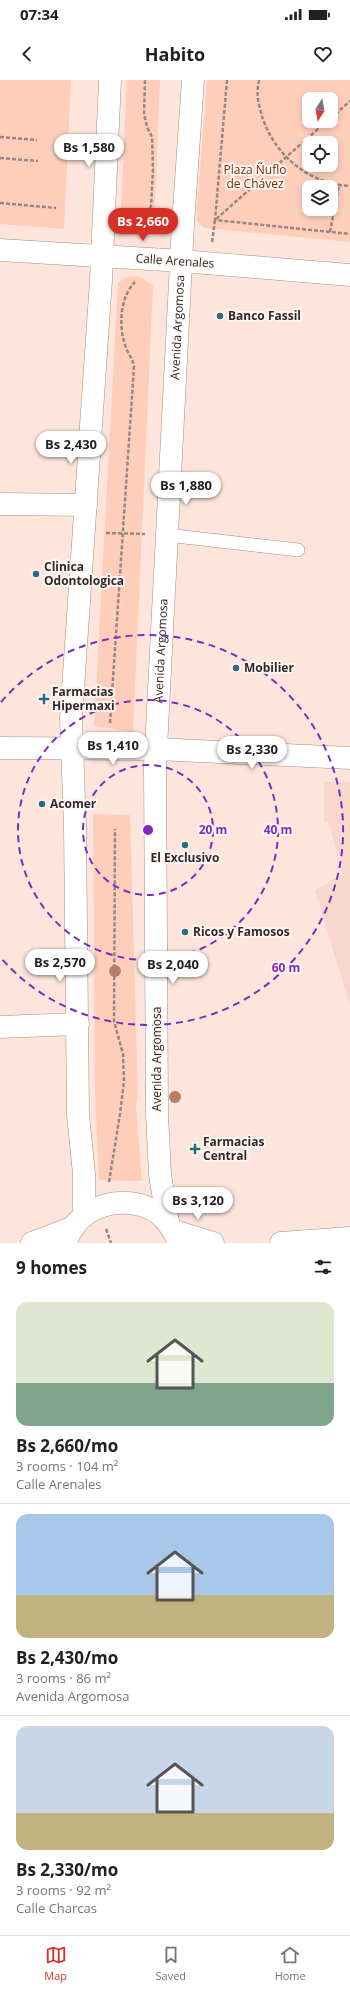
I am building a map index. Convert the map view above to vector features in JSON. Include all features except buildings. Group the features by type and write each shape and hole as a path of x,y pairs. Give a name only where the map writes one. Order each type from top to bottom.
{"main road":[{"path":"75,1229 84,1174 78,1114 75,827 71,718 85,534 102,257 110,80"},
{"name":"Avenida Argomosa","path":"174,1232 160,1175 157,1114 156,749 193,80"},
{"name":"Calle Arenales","path":"0,250 182,261 350,275"},
{"path":"0,504 86,505"},
{"path":"34,748 49,741 59,733 71,718"},
{"path":"0,748 156,749 350,758"},
{"path":"0,1027 78,1024"},
{"path":"32,1243 75,1229 107,1204 120,1202 146,1207 158,1214 174,1232 212,1243"},
{"path":"281,1243 350,1238"}],"lane":[{"path":"167,535 298,550"}],"path":[{"path":"139,222 148,214 151,206 153,169 152,137 147,127 144,114 145,80"},
{"path":"208,263 215,220 227,80"},
{"path":"258,80 257,100 267,131 286,158 310,176 339,185 350,186"},
{"path":"338,112 350,101"},
{"path":"215,220 319,128"},
{"path":"0,137 37,140"},
{"path":"0,158 38,161"},
{"path":"330,232 339,185"},
{"path":"0,203 56,208"},
{"path":"215,220 350,234"},
{"path":"110,723 134,367 123,336 123,311 125,294 135,282"},
{"path":"85,534 167,535"},
{"path":"109,1174 120,1114 124,1081 123,1054 114,1021 115,829"}],"shaded area":[{"path":"324,782 350,782 350,1006 315,890 343,874 329,823 324,822"}],"green space":[{"path":"0,80 71,80 64,229 0,224"},
{"path":"127,80 160,80 154,229 120,228"},
{"name":"Plaza Ñuflo de Chávez","path":"207,80 350,80 350,242 204,228 196,220"},
{"path":"136,276 144,279 153,286 133,732 94,726 118,283 126,277"},
{"path":"93,814 130,815 138,1095 136,1107 142,1181 99,1180 95,1096"}],"place":[{"name":"Banco Fassil","path":"220,316"},
{"name":"Clinica Odontologica","path":"36,574"},
{"name":"Mobilier","path":"236,668"},
{"name":"Farmacias Hipermaxi","path":"44,699"},
{"name":"Acomer","path":"42,804"},
{"name":"El Exclusivo","path":"185,845"},
{"name":"Ricos y Famosos","path":"185,932"},
{"name":"Farmacias Central","path":"195,1149"}]}
